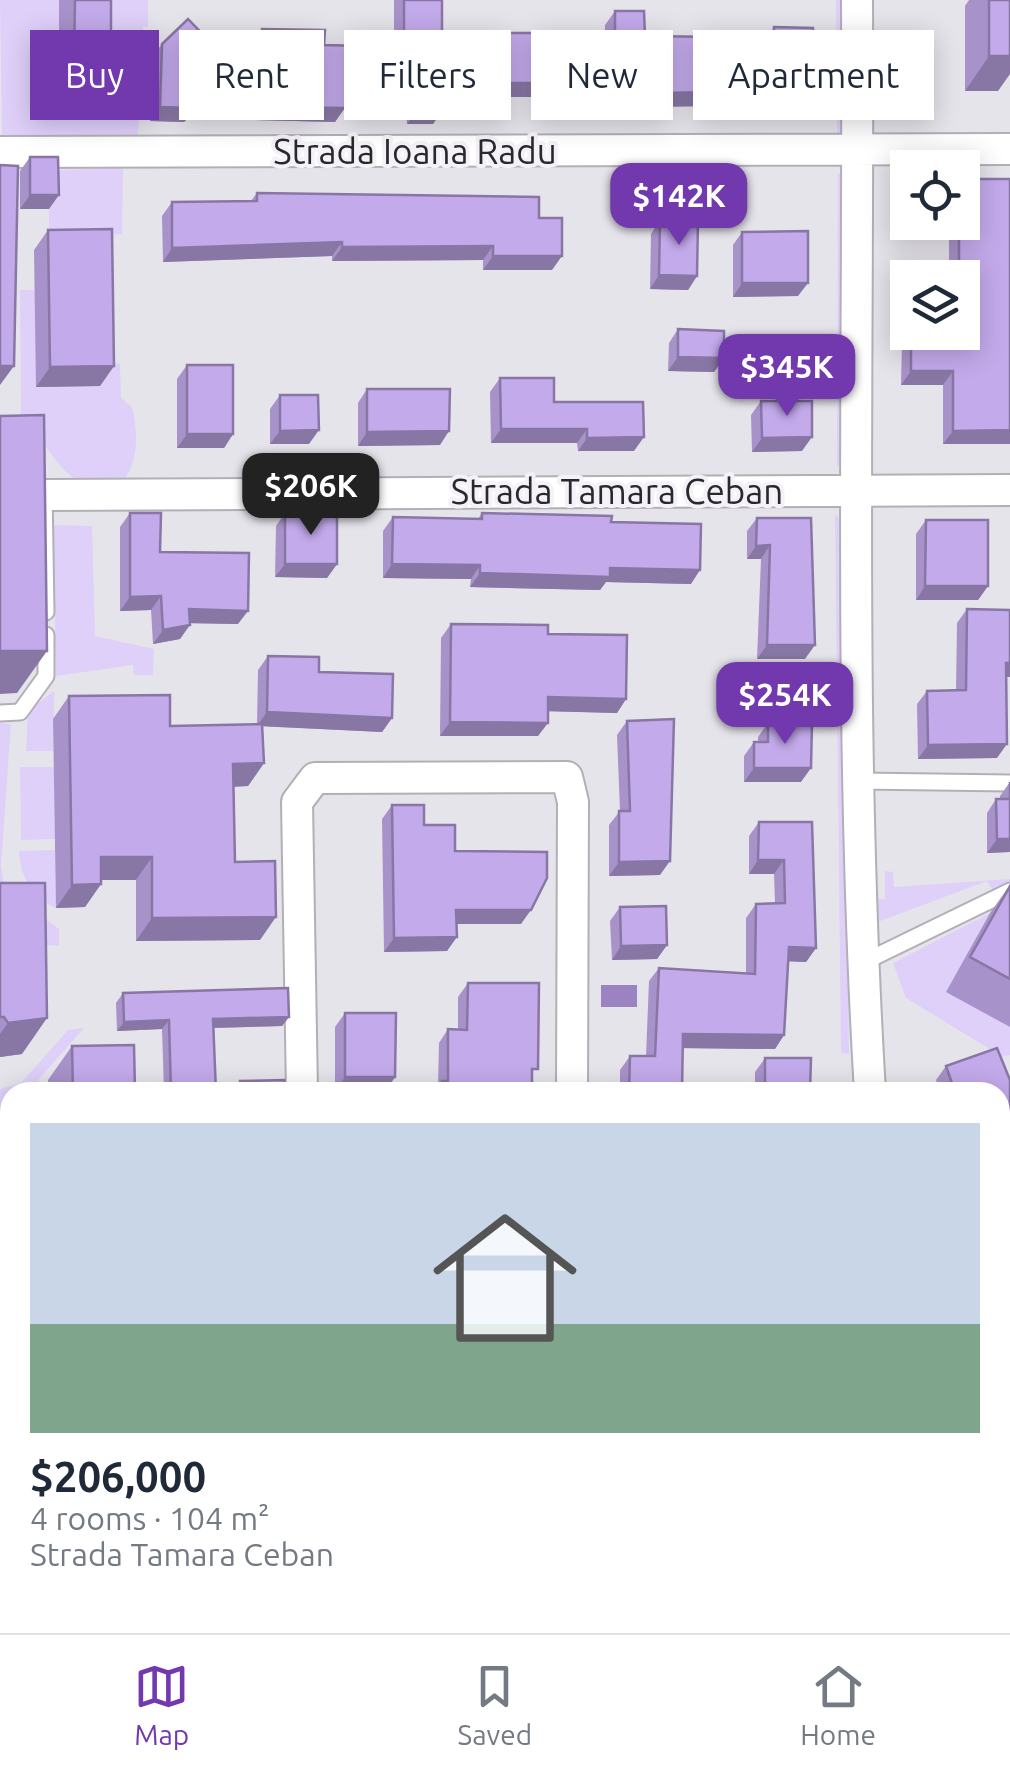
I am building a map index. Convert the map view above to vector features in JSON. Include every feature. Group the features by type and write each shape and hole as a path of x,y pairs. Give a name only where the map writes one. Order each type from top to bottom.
{"street":[{"path":"858,0 859,781 862,963 869,1082"},
{"name":"Strada Ioana Radu","path":"0,152 1010,149"},
{"name":"Strada Tamara Ceban","path":"44,484 1010,490"},
{"path":"302,1082 296,802 304,788 316,778 567,777 573,802 572,1082"}],"lane":[{"path":"0,713 20,712 46,676 44,484"},
{"path":"859,781 1010,783"},
{"path":"862,963 1010,891"}],"shaded area":[{"path":"0,0 148,0 148,27 143,30 30,30 30,120 139,120 138,138 2,135"},
{"path":"836,0 843,0 843,30 836,30"},
{"path":"837,120 844,120 844,136 837,136"},
{"path":"123,167 122,234 49,237 49,171"},
{"path":"838,173 843,174 843,466 837,466"},
{"path":"20,290 34,290 100,365 120,363 121,398 132,407 136,436 132,465 123,481 91,484 73,477 21,418"},
{"path":"835,514 844,525 849,1054 841,1053"},
{"path":"53,525 92,526 95,636 154,649 153,675 134,675 133,665 56,676"},
{"path":"54,691 53,751 26,751 28,711"},
{"path":"0,723 11,724 1,866 4,887 59,929 59,946 40,945 38,1032 22,1054 0,919"},
{"path":"20,767 54,767 55,839 21,840"},
{"path":"55,850 56,908 29,885 19,851"},
{"path":"885,871 893,872 894,887 1010,879 1010,884 994,892 987,881 875,923 875,899 885,899"},
{"path":"990,913 947,991 1010,1027 1010,1055 994,1059 988,1048 906,998 893,963"},
{"path":"601,985 637,985 637,1007 601,1007"},
{"path":"84,1028 39,1082 22,1082 68,1030"}],"building":[{"path":"75,0 111,0 111,30 75,30"},
{"path":"404,0 442,0 442,30 404,30"},
{"path":"989,0 1010,0 1010,56 989,56"},
{"path":"615,11 644,11 645,30 615,30"},
{"path":"188,19 199,30 179,30 179,108 160,107 162,44"},
{"path":"774,27 813,28 813,30"},
{"path":"511,33 531,33 531,83 511,83"},
{"path":"673,36 693,37 693,92 673,93"},
{"path":"324,45 344,46 344,108 324,108"},
{"path":"30,157 58,157 59,195 30,195"},
{"path":"0,165 18,166 14,366 0,366"},
{"path":"980,179 1010,179 1010,430 953,431 953,371 911,371 911,350 980,350 980,260 959,260 959,240 980,240"},
{"path":"257,193 539,197 539,218 562,218 562,256 493,256 493,246 342,247 342,242 172,248 172,202 257,201"},
{"path":"660,220 698,221 697,276 659,275"},
{"path":"112,229 114,366 50,367 48,230"},
{"path":"808,231 808,283 742,283 742,232"},
{"path":"678,329 724,331 724,358 678,357"},
{"path":"187,365 233,365 233,434 187,434"},
{"path":"500,378 554,378 554,402 643,402 644,437 587,438 587,429 501,429"},
{"path":"367,389 450,389 449,431 367,432"},
{"path":"280,395 318,395 319,430 280,431"},
{"path":"761,401 812,401 812,437 762,438"},
{"path":"44,415 47,651 0,651 0,416"},
{"path":"130,513 161,513 160,552 249,553 248,611 189,609 190,625 163,630 161,596 130,597"},
{"path":"285,513 337,513 337,564 285,564"},
{"path":"482,513 612,516 611,522 701,524 700,570 610,568 610,577 480,573 480,565 392,564 393,517 482,519"},
{"path":"757,518 811,518 815,645 767,645 770,545 756,546"},
{"path":"926,520 988,520 988,586 925,586"},
{"path":"967,609 1010,610 1007,744 928,745 927,691 966,690"},
{"path":"451,624 548,625 548,634 627,635 626,699 548,697 548,723 450,722"},
{"path":"268,656 319,657 319,672 393,674 392,718 267,712"},
{"path":"170,695 170,726 262,724 264,763 233,764 235,862 275,861 276,917 152,918 152,857 101,857 101,884 72,885 69,696"},
{"path":"674,719 670,861 619,862 619,811 630,811 627,721"},
{"path":"768,723 812,723 811,768 754,768 754,742 768,742"},
{"path":"996,799 1010,799 1010,839 997,839"},
{"path":"392,805 424,805 424,825 455,825 455,851 547,852 547,878 531,910 456,910 457,937 394,938"},
{"path":"759,822 812,822 816,948 789,947 784,1035 683,1034 682,1082 629,1082 630,1056 655,1056 659,968 755,974 756,904 785,903 784,860 758,860"},
{"path":"0,883 45,883 47,1018 8,1023 0,1017"},
{"path":"1010,886 1010,979 970,957"},
{"path":"666,906 667,945 621,946 620,907"},
{"path":"468,983 539,983 538,1069 532,1069 532,1082 442,1082 448,1081 448,1029 467,1030"},
{"path":"288,988 289,1017 213,1019 216,1082 171,1082 169,1020 124,1022 123,993"},
{"path":"345,1013 396,1013 395,1077 345,1077"},
{"path":"134,1045 135,1082 73,1082 72,1046"},
{"path":"997,1048 1010,1082 952,1082 946,1066"},
{"path":"765,1058 811,1058 810,1082 765,1082"},
{"path":"284,1080 284,1082 240,1082"}]}
